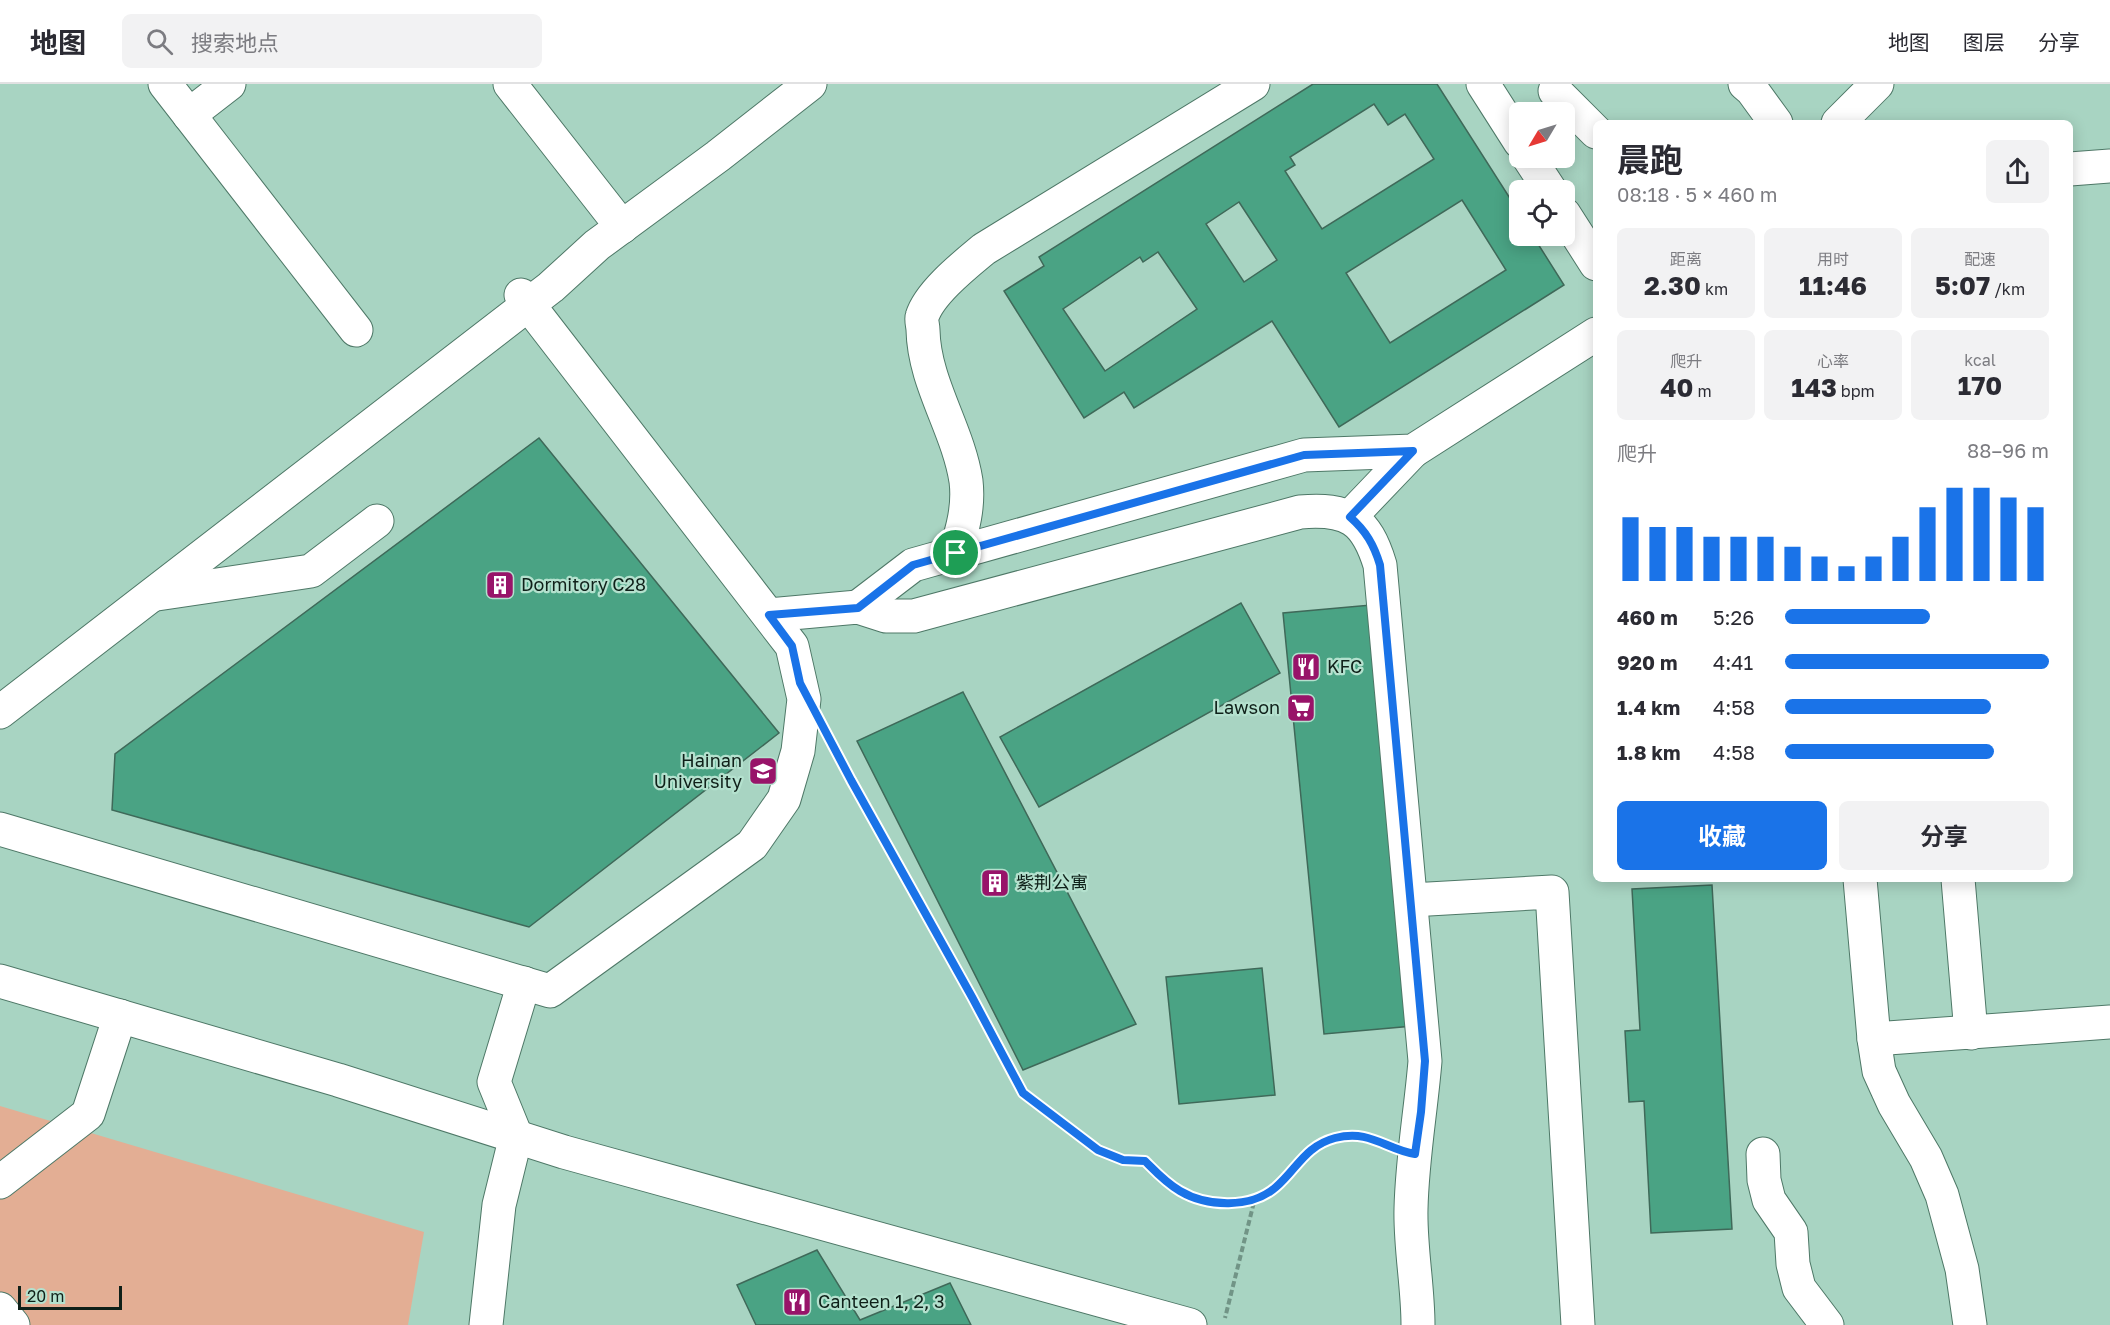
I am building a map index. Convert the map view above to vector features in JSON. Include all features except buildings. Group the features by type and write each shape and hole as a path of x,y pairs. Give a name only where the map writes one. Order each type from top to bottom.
{"street":[{"path":"165,84 356,330"},
{"path":"189,115 229,84"},
{"path":"510,84 624,216"},
{"path":"531,84 624,216"},
{"path":"0,712 140,596 525,299 551,287 597,245 624,216 784,84"},
{"path":"624,216 718,156 810,84"},
{"path":"956,553 966,520 966,482 956,440 930,370 923,342 922,317 935,295 984,249 1253,84"},
{"path":"1483,84 1509,125"},
{"path":"1745,84 1774,120"},
{"path":"1841,120 1877,84"},
{"path":"1555,91 1593,129"},
{"path":"2073,169 2110,166"},
{"path":"1575,231 1593,259"},
{"path":"0,830 550,992 752,845 784,799 798,751 804,699 792,646 525,299"},
{"path":"1350,517 1413,451 1593,336"},
{"path":"858,608 913,565 1304,455 1413,451"},
{"path":"769,615 858,608 886,616 914,616 1300,512 1333,512 1350,517 1364,529 1374,546 1380,565 1425,1061 1411,1212 1418,1325"},
{"path":"0,695 140,596 311,571 377,521"},
{"path":"1860,882 1879,1071 1894,1104 1926,1158 1942,1195 1962,1269 1970,1325"},
{"path":"1958,882 1971,1033"},
{"path":"1411,900 1552,892 1578,1325"},
{"path":"0,981 118,1023"},
{"path":"502,1325 522,1146 494,1082 524,984"},
{"path":"0,997 118,1023 338,1080 522,1146 1122,1316 1190,1325"},
{"path":"1874,1038 2110,1022"},
{"path":"0,1182 88,1114 118,1023"},
{"path":"486,1325 499,1205 522,1146"},
{"path":"1762,1154 1764,1180 1769,1200 1791,1232 1793,1264 1799,1288 1827,1325"},
{"path":"0,1309 13,1325"}],"path":[{"path":"831,741 1023,1093 1098,1150 1123,1160 1145,1161 1156,1173 1180,1191 1201,1200 1214,1202 1242,1202 1275,1188 1297,1162 1310,1151 1333,1139 1349,1136 1367,1137 1380,1140 1400,1152 1415,1154"},
{"path":"1223,1325 1255,1198"}],"shaded area":[{"path":"0,1106 424,1232 408,1325 0,1325"}],"place":[{"name":"Dormitory C28","path":"500,585"},
{"name":"KFC","path":"1306,667"},
{"name":"Lawson","path":"1301,708"},
{"name":"Hainan University","path":"763,771"},
{"name":"紫荆公寓","path":"995,883"},
{"name":"Canteen 1, 2, 3","path":"797,1302"}],"route":[{"path":"1413,451 1350,517 1364,529 1374,546 1380,565 1425,1061 1415,1154 1400,1152 1380,1140 1367,1137 1333,1139 1310,1151 1271,1191 1242,1202 1201,1200 1172,1186 1145,1161 1123,1160 1098,1150 1023,1093 800,683 792,646 769,615 858,608 913,565 956,553 1304,455 1413,451"}]}
